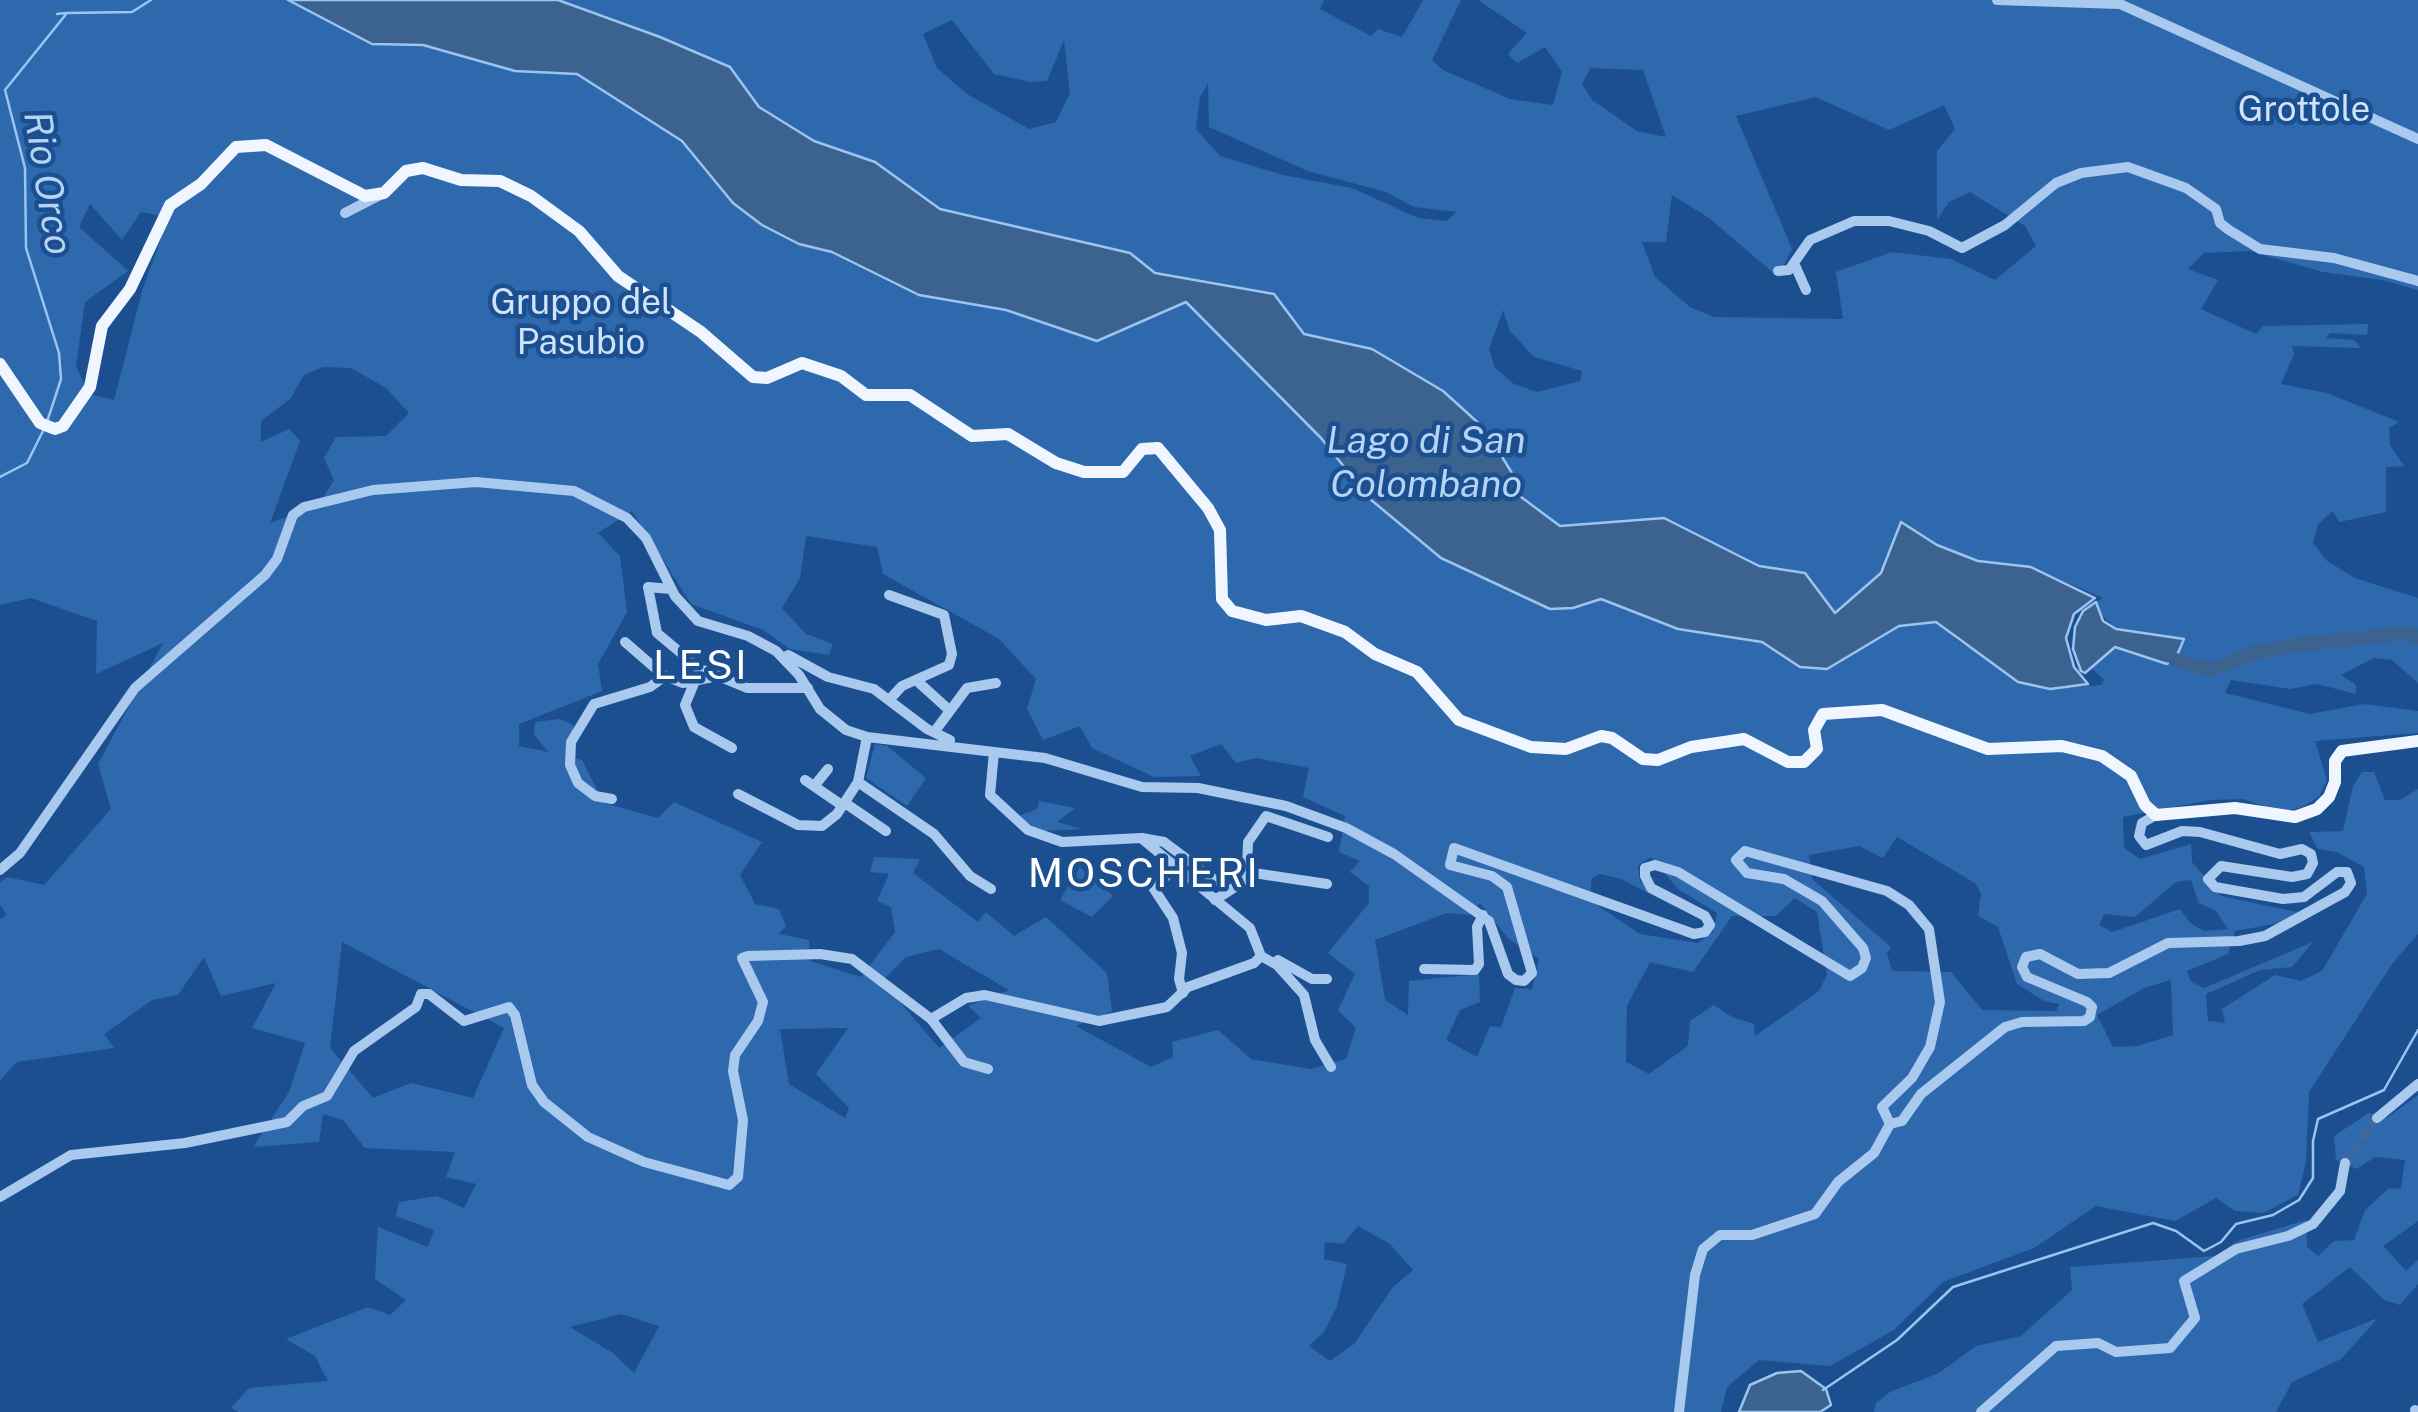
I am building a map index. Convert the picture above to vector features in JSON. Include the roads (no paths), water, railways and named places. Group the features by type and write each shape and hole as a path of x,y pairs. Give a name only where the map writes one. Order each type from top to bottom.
{"main road":[{"path":"0,364 40,423 55,429 70,420 90,387 102,326 130,289 170,206 201,184 236,147 266,145 366,196 384,193 406,171 423,168 461,180 500,181 515,187 579,231 618,276 701,332 753,377 766,378 802,362 841,376 866,395 910,395 972,436 1008,434 1056,463 1084,472 1124,472 1142,449 1154,446 1208,508 1220,530 1222,599 1232,610 1266,620 1300,616 1345,632 1375,654 1417,672 1459,720 1530,747 1566,749 1601,736 1612,738 1643,759 1658,760 1691,747 1744,739 1788,762 1804,762 1815,754 1814,730 1823,714 1882,710 1988,749 2062,746 2102,756 2131,776 2144,805 2156,815 2234,808 2295,817 2316,809 2329,796 2335,782 2335,761 2342,751 2418,741"}],"street":[{"path":"1997,0 2120,4 2418,139"},
{"path":"1778,271 1789,270 1810,240 1854,221 1890,221 1930,231 1962,248 1994,232 2056,183 2081,173 2128,167 2186,188 2216,209 2229,230 2260,249 2334,258 2418,281"},
{"path":"346,213 384,193"},
{"path":"1794,263 1806,290"},
{"path":"0,870 20,853 134,688 266,575 277,559 285,528 304,507 373,490 442,483 544,486 574,491 612,508 637,527 670,589 698,621 768,641 798,663 828,677 865,685 950,740 949,745"},
{"path":"670,589 648,587 657,633 700,670 746,688 808,688"},
{"path":"889,595 912,601 946,620 952,654 949,665 902,686 889,700"},
{"path":"748,636 776,651 833,722 868,737 1045,758 1142,787 1198,788 1286,806 1346,828 1394,854 1482,916 1498,937 1508,974 1524,980 1532,973 1531,964 1507,887 1492,876 1450,865 1454,848 1694,934 1705,932 1710,925 1705,916 1651,888 1645,868 1654,865 1678,872 1837,972 1850,976 1862,968 1866,958 1822,901 1784,879 1747,874 1736,860 1745,851 1886,891 1909,905 1929,929 1940,1002 1937,1026 1921,1062 1912,1078 1882,1107 1890,1124"},
{"path":"625,642 665,676 692,683 718,676"},
{"path":"700,670 684,704 687,718 732,748"},
{"path":"612,799 595,796 578,783 570,765 572,742 594,704 650,686 665,676"},
{"path":"916,680 948,709"},
{"path":"936,732 948,709 974,684 996,683"},
{"path":"738,794 813,828 828,822 858,782 868,737"},
{"path":"994,752 990,795 1028,830 1062,842 1142,838 1164,842 1216,881"},
{"path":"828,769 810,783 886,831"},
{"path":"858,782 934,834 970,876 990,888"},
{"path":"1679,1412 1694,1274 1703,1249 1720,1236 1752,1235 1815,1214 1838,1182 1874,1153 1890,1124 1902,1121 1921,1094 2005,1027 2022,1022 2084,1022 2090,1017 2092,1007 2088,1002 2027,977 2022,967 2026,957 2040,954 2078,974 2108,973 2168,943 2240,942 2266,936 2345,892 2352,882 2347,872 2337,872 2304,897 2282,899 2226,890 2208,879 2222,866 2292,878 2312,869 2311,854 2302,849 2280,854 2253,849 2200,832 2182,832 2146,845 2139,836 2142,823 2156,815"},
{"path":"1216,900 1241,883 1247,872 1248,842 1266,816 1328,837"},
{"path":"1142,838 1250,928 1263,956 1304,996 1313,1034 1331,1067"},
{"path":"1176,865 1154,889 1173,918 1172,929 1182,952 1182,993"},
{"path":"1247,872 1328,884"},
{"path":"1424,969 1475,970 1480,952 1476,927 1482,916"},
{"path":"0,1197 71,1155 185,1143 286,1122 303,1106 327,1096 354,1052 416,1008 421,994 429,994 464,1020 508,1007 515,1015 532,1085 544,1102 588,1138 644,1162 729,1185 738,1178 743,1120 733,1070 735,1056 758,1021 764,1002 742,958 774,953 837,954 852,959 931,1019 964,1062 988,1069"},
{"path":"931,1019 966,998 985,995 1105,1020 1167,1007 1207,977 1254,964 1263,956"},
{"path":"1263,956 1312,979 1327,979"},
{"path":"2377,1118 2418,1084"},
{"path":"1981,1412 2056,1346 2098,1343 2116,1352 2170,1348 2195,1318 2184,1282 2236,1249 2313,1224 2340,1191 2345,1164"}],"water":[{"name":"Lago di San Colombano","path":"288,0 558,0 660,37 730,67 759,107 814,141 875,162 940,209 1130,253 1155,273 1274,294 1304,334 1372,349 1443,391 1485,429 1515,478 1517,494 1560,526 1664,518 1759,566 1805,573 1835,613 1881,573 1901,522 1937,545 1978,561 2031,567 2095,598 2074,614 2066,638 2074,667 2088,684 2050,689 2018,682 1936,622 1899,626 1827,669 1800,667 1762,642 1678,629 1601,599 1573,608 1550,609 1441,558 1370,499 1321,438 1186,302 1097,341 1006,310 919,295 832,252 799,244 762,225 733,203 682,141 577,74 515,71 423,45 372,44"},
{"path":"2096,602 2103,621 2116,629 2184,639 2175,660 2167,664 2115,647 2085,673 2081,671 2073,649 2075,627 2083,611"},
{"path":"1801,1371 1826,1389 1831,1405 1820,1412 1739,1412 1750,1385 1777,1373"}],"waterway":[{"name":"Rio Orco","path":"47,422 61,379 59,353 26,248 25,168 5,90 67,13 132,12 151,0"},
{"name":"Rio Orco","path":"57,14 66,13"},
{"name":"Rio Orco","path":"0,477 27,463 44,429"},
{"path":"2175,660 2210,670 2253,653 2296,645 2405,633 2418,638"},
{"path":"1823,1390 1897,1340 1953,1287 2153,1223 2176,1231 2204,1251 2221,1242 2236,1224 2273,1215 2299,1200 2313,1178 2313,1141 2318,1119 2384,1090 2418,1030"}],"tunnel":[{"path":"2345,1163 2377,1118"}],"district":[{"name":"LESI","path":"701,667"},
{"name":"MOSCHERI","path":"1144,875"}],"park label":[{"name":"Grottole","path":"2304,110"},
{"name":"Gruppo del Pasubio","path":"581,323"}]}
